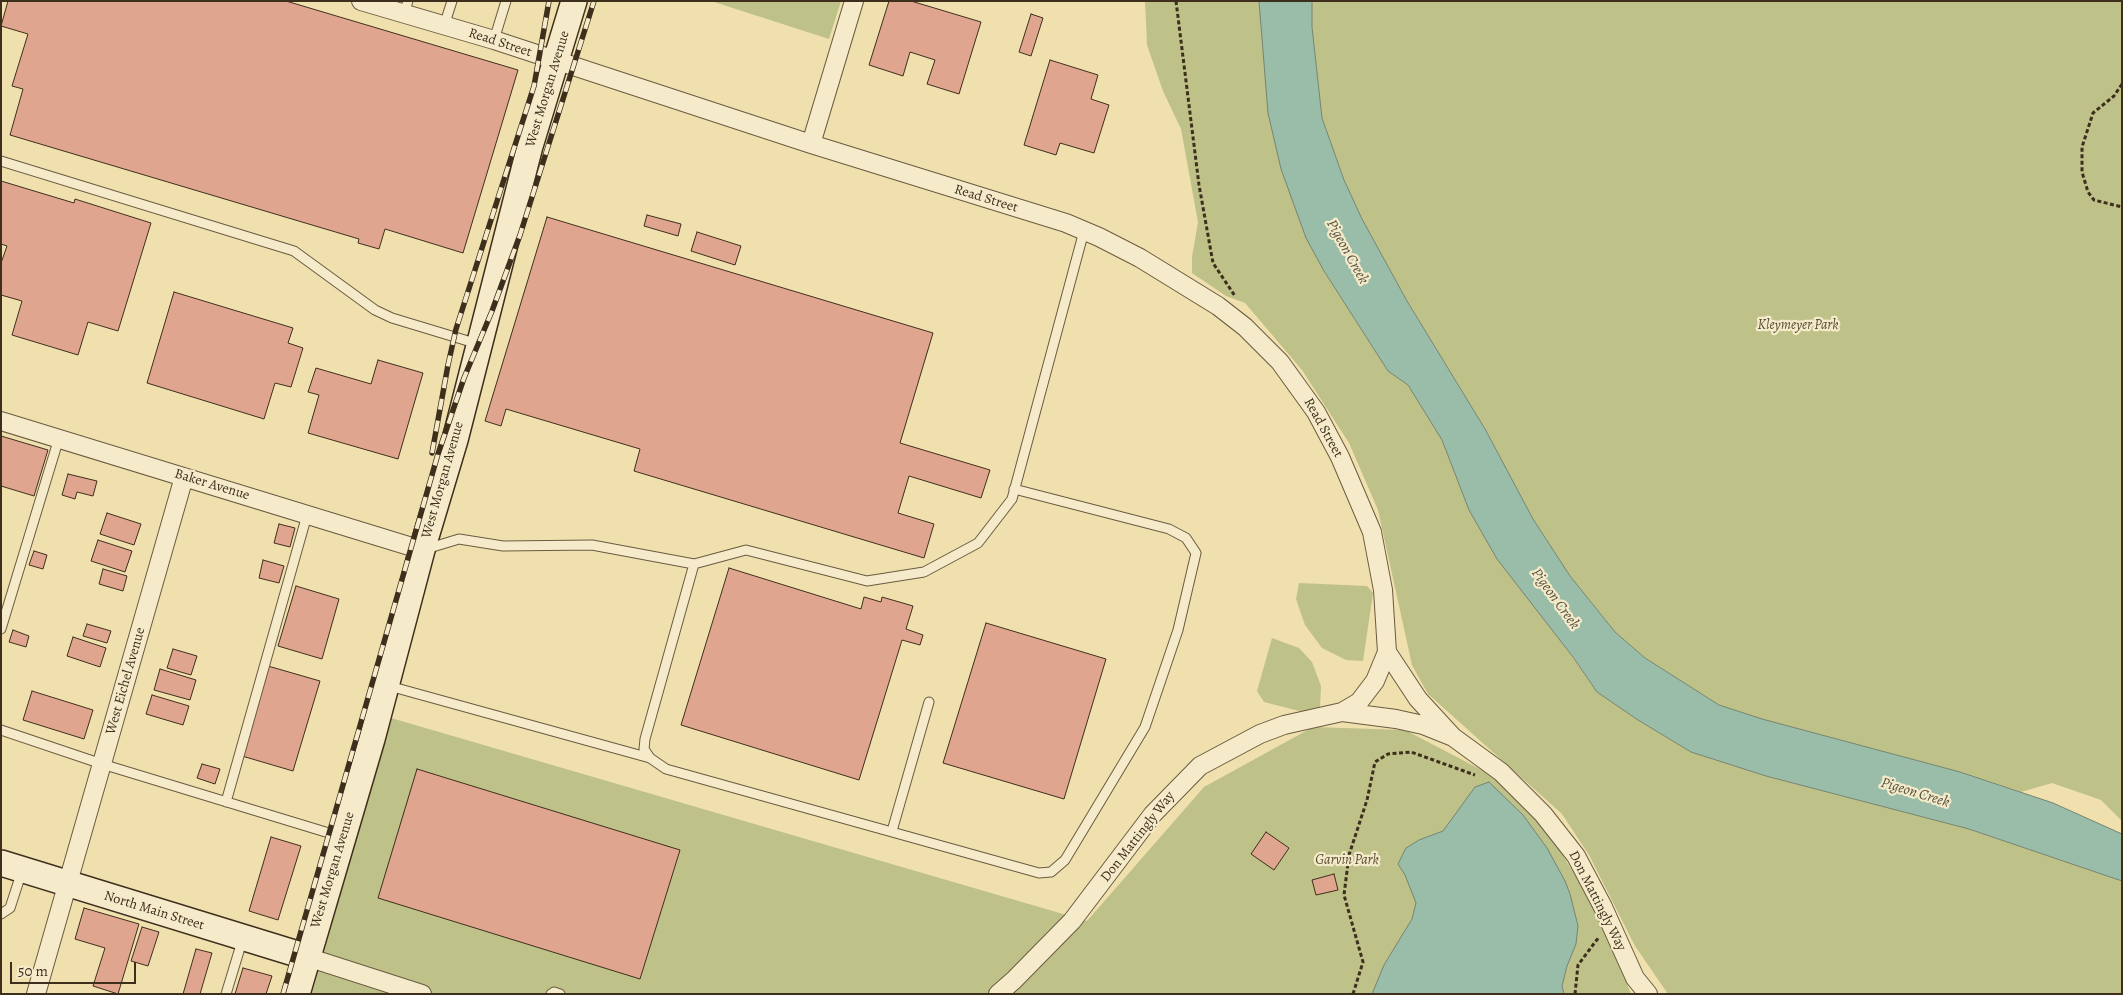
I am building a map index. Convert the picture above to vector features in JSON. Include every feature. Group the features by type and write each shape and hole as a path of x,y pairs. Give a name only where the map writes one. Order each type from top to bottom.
{"street":[{"name":"Read Street","path":"361,1 406,8 444,26 494,40 811,144 1056,220 1084,231 1140,258 1218,306 1245,327 1292,378 1316,412 1337,451 1372,532 1383,590 1387,652 1375,681 1359,702 1342,712"},
{"name":"West Morgan Avenue","path":"297,994 343,838 422,550 455,440 530,146 574,1"},
{"path":"811,144 854,1"},
{"name":"Baker Avenue","path":"1,420 422,550"},
{"name":"West Eichel Avenue","path":"36,994 184,477"},
{"name":"Read Street","path":"1387,652 1418,699 1453,737"},
{"name":"Don Mattingly Way","path":"998,994 1072,921 1153,814 1200,766 1260,734 1300,721 1342,712 1396,719 1423,725 1453,737 1495,767 1543,814 1576,856 1614,931 1637,986 1648,994"},
{"name":"North Main Street","path":"12,867 307,957"},
{"path":"307,957 422,994"}],"lane":[{"path":"444,26 452,1"},
{"path":"494,40 506,1"},
{"path":"1,161 294,251 375,310 392,318 480,344"},
{"path":"422,550 459,539 503,546 592,546 694,564 746,550 866,581 924,572 978,543 1012,499 1084,231"},
{"path":"1,629 60,438"},
{"path":"386,685 650,758 666,769 1039,873 1051,872 1066,860 1145,727 1178,630 1196,553 1186,538 1168,529 1014,489"},
{"path":"226,802 307,515"},
{"path":"650,758 644,749 645,739 694,564"},
{"path":"892,831 929,702"},
{"path":"1,730 102,764 343,838"},
{"path":"1,914 10,908 12,867"},
{"path":"226,994 243,938"},
{"path":"551,994 554,992 560,994"}],"path":[{"path":"2122,84 2114,96 2093,113 2082,147 2082,172 2088,192 2094,200 2122,208"},
{"path":"1353,994 1363,962 1344,896 1349,855 1367,800 1375,762 1388,754 1411,752 1478,776 1495,767"},
{"path":"1575,994 1578,965 1588,954 1597,938 1614,931"}],"green space":[{"path":"711,1 841,1 829,39"},
{"path":"1145,1 1259,1 1269,113 1324,271 1388,371 1408,384 1442,440 1469,510 1597,692 1638,720 1691,752 1766,776 1969,829 2117,879 2122,882 2122,994 1668,994 1635,946 1589,855 1562,814 1428,694 1412,665 1378,510 1349,443 1302,370 1245,303 1226,296 1192,273 1192,257 1198,222 1181,129 1163,91 1147,45"},
{"name":"Kleymeyer Park","path":"1312,1 2122,1 2122,821 2101,800 2052,783 2021,792 1960,772 1761,719 1719,705 1645,658 1615,632 1570,576 1533,519 1485,429 1407,301 1362,219 1344,180 1322,118 1312,27"},
{"path":"1299,583 1367,586 1373,593 1363,661 1346,660 1322,648 1305,625 1296,599"},
{"path":"1272,638 1299,648 1312,662 1321,686 1320,709 1303,712 1264,702 1257,691"},
{"name":"Garvin Park","path":"391,718 1087,921 1204,787 1313,727 1405,730 1499,779 1554,841 1600,916 1631,994 312,994"}],"water":[{"name":"Pigeon Creek","path":"1259,1 1312,1 1312,27 1322,118 1344,180 1362,219 1407,301 1485,429 1533,519 1570,576 1615,632 1645,658 1719,705 1762,719 1960,772 2053,803 2122,834 2122,881 1969,829 1766,776 1691,752 1638,720 1597,692 1573,657 1497,559 1469,510 1442,440 1408,385 1388,371 1324,271 1306,238 1281,169 1268,113"},
{"path":"1489,782 1523,815 1547,848 1570,894 1578,926 1576,944 1567,966 1562,986 1564,994 1372,994 1384,965 1412,919 1416,903 1405,875 1398,864 1406,848 1419,840 1443,831 1475,787"}],"building":[{"path":"8,1 286,1 518,70 463,253 385,229 379,249 358,243 359,239 10,135 23,89 12,86 28,34 1,26"},
{"path":"889,1 911,1 981,22 959,94 927,84 935,60 910,52 903,76 869,65"},
{"path":"1031,14 1043,18 1031,56 1019,52"},
{"path":"1050,60 1098,75 1091,99 1109,105 1094,153 1060,143 1056,155 1024,145"},
{"path":"1,181 74,203 75,199 151,223 118,331 88,322 78,355 12,335 22,301 1,295 1,263 7,246 1,244"},
{"path":"647,215 681,224 678,236 644,226"},
{"path":"547,217 933,333 900,443 990,470 981,498 909,476 898,513 934,524 924,558 634,471 640,449 506,409 501,426 485,421"},
{"path":"697,232 741,246 735,265 691,251"},
{"path":"174,292 293,328 288,343 303,348 291,387 275,383 264,419 147,383"},
{"path":"378,360 423,373 398,459 308,433 319,395 308,392 316,368 371,384"},
{"path":"1,436 48,450 34,496 1,486"},
{"path":"68,474 97,481 93,496 77,492 75,499 62,495"},
{"path":"107,513 141,524 134,545 100,534"},
{"path":"279,524 295,528 290,547 274,543"},
{"path":"98,540 132,551 125,572 91,561"},
{"path":"34,551 47,555 43,569 29,565"},
{"path":"263,560 284,566 279,583 259,578"},
{"path":"729,568 861,609 864,597 881,602 882,597 913,606 906,629 923,635 920,645 902,640 859,780 681,725"},
{"path":"103,569 127,576 123,591 99,584"},
{"path":"296,586 339,599 322,659 278,646"},
{"path":"986,623 1106,659 1064,799 943,763"},
{"path":"87,624 111,631 107,643 83,636"},
{"path":"13,630 29,636 26,647 9,642"},
{"path":"73,637 106,648 100,667 67,656"},
{"path":"173,649 197,656 191,675 167,668"},
{"path":"268,666 320,681 293,771 242,756"},
{"path":"160,669 196,680 190,700 154,690"},
{"path":"32,691 93,710 84,739 23,720"},
{"path":"152,695 189,706 183,725 146,714"},
{"path":"202,764 220,769 215,784 197,778"},
{"path":"417,769 680,850 640,979 378,898"},
{"path":"1266,832 1289,848 1274,870 1251,854"},
{"path":"271,837 301,846 278,920 249,911"},
{"path":"1334,874 1338,890 1316,895 1312,880"},
{"path":"84,908 139,924 118,994 93,986 105,948 75,939"},
{"path":"142,927 159,932 148,966 131,961"},
{"path":"196,949 212,953 200,994 183,994"},
{"path":"243,968 272,976 266,994 235,994"}],"railway":[{"path":"432,453 456,329 534,86 549,1"},
{"path":"283,994 438,454 464,378 492,311 520,235 594,1"}]}
